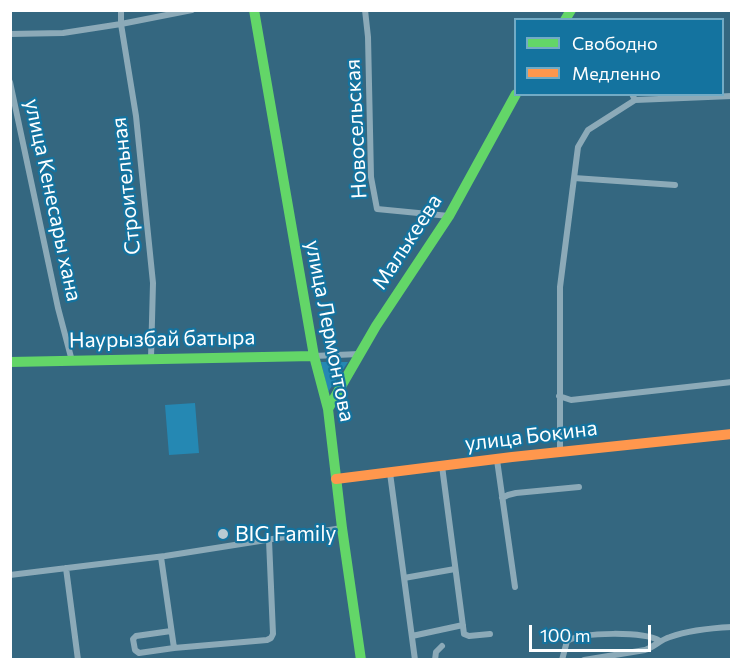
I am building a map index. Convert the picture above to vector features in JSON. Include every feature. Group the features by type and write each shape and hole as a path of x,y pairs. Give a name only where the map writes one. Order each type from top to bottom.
{"main road":[{"name":"улица Лермонтова","path":"254,10 314,356 328,409 361,660"},
{"name":"Малькеева","path":"328,409 376,326 449,216 515,96"},
{"name":"Наурызбай батыра","path":"10,363 314,356"},
{"name":"улица Бокина","path":"336,479 732,434"}],"street":[{"name":"Строительная","path":"121,10 121,24 136,116 153,283 151,358"},
{"path":"10,34 63,33 192,10"},
{"name":"Новосельская","path":"365,10 369,37 371,177 377,209 449,216"},
{"name":"улица Кенесары хана","path":"10,82 58,308 72,361"},
{"path":"560,452 560,287 578,147 588,130 634,97 732,96"},
{"path":"574,178 675,185"},
{"path":"314,356 360,354"},
{"path":"559,396 571,400 732,382"},
{"path":"497,460 515,587"},
{"path":"442,466 464,634 467,636 490,634"},
{"path":"390,473 415,660"},
{"path":"502,498 516,493 579,487"},
{"path":"10,575 161,556 342,528"},
{"path":"171,631 136,636 133,639 135,650 139,653 271,638 273,634 269,540"},
{"path":"161,556 174,648"},
{"path":"66,568 78,660"},
{"path":"404,578 455,568"},
{"path":"412,636 463,625"},
{"path":"584,660 645,650 672,636 713,628 732,627"},
{"path":"562,660 567,641 581,636 637,634 660,641"},
{"path":"435,660 436,652 442,646"}],"shaded area":[{"path":"321,362 348,362 328,392"},
{"path":"195,403 199,453 169,455 165,405"}],"traffic: fast":[{"path":"254,10 314,356 328,409 361,660"},
{"path":"566,18 571,10"},
{"path":"328,409 376,326 449,216 515,96"},
{"path":"10,362 314,356"}],"traffic: slow":[{"path":"336,479 512,457 732,434"}],"place":[{"name":"BIG Family","path":"223,534"}]}
